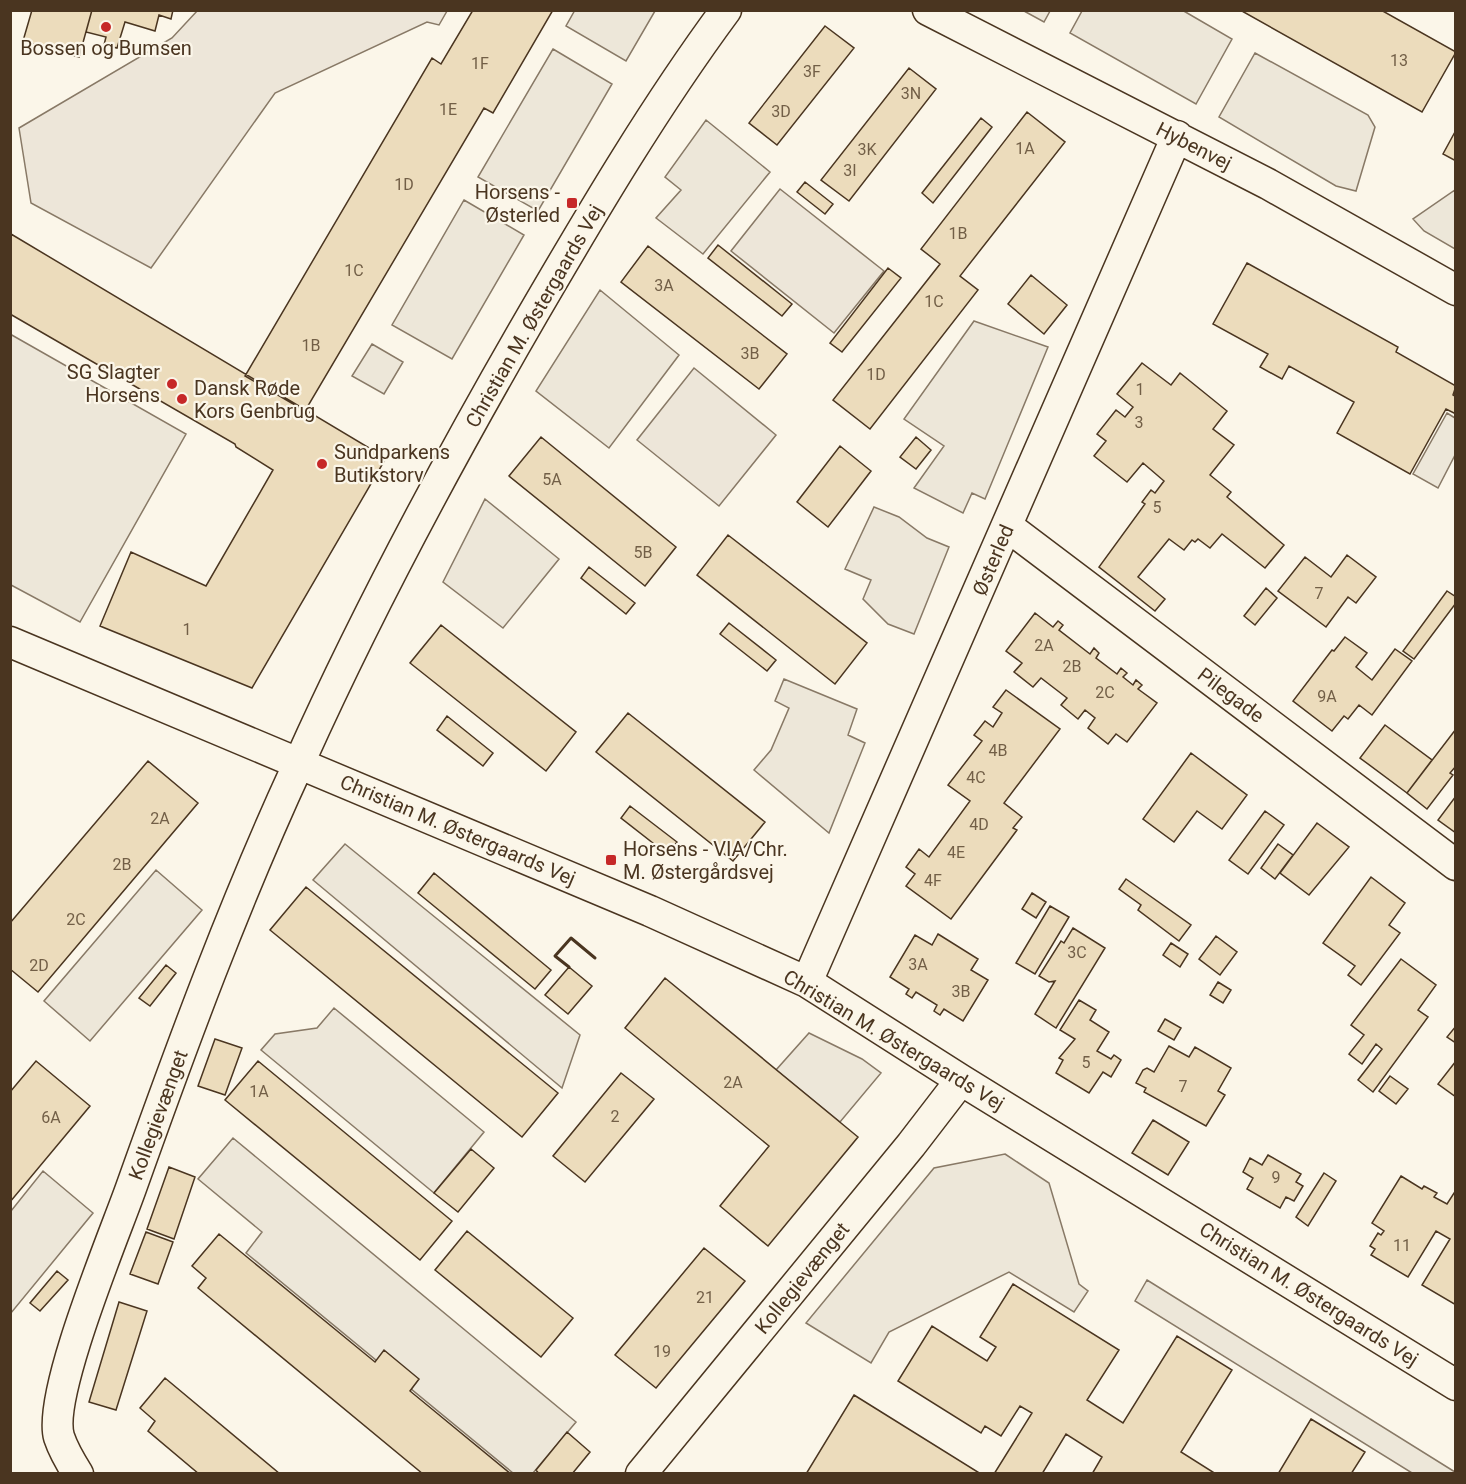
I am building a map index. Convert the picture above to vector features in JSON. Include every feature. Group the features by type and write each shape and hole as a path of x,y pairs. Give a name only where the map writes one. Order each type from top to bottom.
{"street":[{"name":"Christian M. Østergaards Vej","path":"298,763 471,422 569,252 663,102 726,10"},
{"name":"Hybenvej","path":"928,10 1268,184 1455,290"},
{"name":"Østerled","path":"807,982 1177,136"},
{"name":"Pilegade","path":"1007,526 1455,865"},
{"name":"Christian M. Østergaards Vej","path":"10,642 650,910 807,982 961,1080 1455,1385"},
{"name":"Kollegievænget","path":"78,1473 58,1436 58,1400 87,1311 169,1084 256,860 298,763"},
{"name":"Kollegievænget","path":"641,1473 904,1153 961,1080"}],"shaded area":[{"path":"198,10 447,11 439,25 427,22 275,93 151,268 31,203 19,128 172,38"},
{"path":"575,10 655,11 626,61 566,26"},
{"path":"1182,10 1232,39 1196,104 1070,33 1082,11"},
{"path":"1024,11 1050,11 1044,22"},
{"path":"553,49 612,84 538,211 478,177"},
{"path":"1255,53 1368,115 1375,127 1356,191 1336,186 1219,117"},
{"path":"706,120 770,172 703,254 656,218 681,190 665,177"},
{"path":"780,189 884,271 834,333 731,251"},
{"path":"1455,190 1455,249 1424,231 1413,219"},
{"path":"464,200 524,235 452,359 392,325"},
{"path":"600,290 679,355 609,448 536,391"},
{"path":"974,321 1048,347 985,499 972,493 963,513 914,488 944,446 904,419"},
{"path":"10,334 186,434 80,622 11,585"},
{"path":"372,344 403,362 384,394 352,376"},
{"path":"694,368 776,435 719,506 637,440"},
{"path":"1447,413 1455,418 1455,455 1438,488 1413,474"},
{"path":"485,499 559,559 503,628 443,582"},
{"path":"874,507 899,517 927,538 949,547 914,634 888,624 863,599 871,580 845,569"},
{"path":"784,679 857,709 848,735 865,743 829,833 754,770 771,750 789,708 775,701"},
{"path":"345,844 580,1035 562,1088 313,880"},
{"path":"156,870 202,910 90,1041 44,1001"},
{"path":"334,1008 484,1132 434,1193 261,1050 275,1034 317,1028"},
{"path":"809,1033 862,1059 881,1073 840,1122 776,1070"},
{"path":"233,1138 576,1422 533,1473 513,1473 246,1253 262,1232 198,1179"},
{"path":"1005,1154 1049,1183 1079,1284 1088,1291 1074,1312 1009,1272 889,1332 871,1363 806,1323 934,1168"},
{"path":"43,1171 93,1213 11,1313 11,1211"},
{"path":"1147,1280 1455,1473 1412,1473 1135,1301"}],"building":[{"path":"32,10 92,10 79,57 23,41"},
{"name":"Bossen og Bumsen","path":"92,10 173,10 171,19 159,15 155,31 125,22 117,48 104,45 106,37 86,32"},
{"path":"473,10 553,10 493,113 484,108 305,411 245,376 432,58 441,64"},
{"path":"1240,10 1381,10 1456,52 1422,112"},
{"path":"825,26 854,48 777,145 749,123"},
{"path":"909,68 936,89 849,201 821,180"},
{"path":"1027,112 1065,142 960,276 978,290 870,429 833,400 940,264 921,249"},
{"path":"981,118 992,127 933,203 922,193"},
{"path":"1456,130 1456,161 1443,154"},
{"path":"805,182 833,204 825,214 797,192"},
{"name":"Sundparkens Butikstorv","path":"11,234 386,458 252,688 100,626 131,552 206,586 273,470 236,447 235,444 10,314"},
{"path":"718,245 792,304 782,316 708,258"},
{"path":"648,246 787,354 759,389 621,282"},
{"path":"1247,263 1398,347 1396,352 1456,386 1453,395 1456,397 1456,414 1446,409 1410,474 1337,433 1354,402 1289,366 1282,379 1260,367 1268,354 1213,324"},
{"path":"888,268 901,278 842,352 830,343"},
{"path":"1031,275 1067,305 1044,334 1008,304"},
{"path":"1142,363 1171,385 1180,373 1227,411 1213,429 1234,445 1210,475 1231,492 1227,497 1284,545 1265,568 1222,534 1210,548 1198,539 1195,542 1192,540 1184,550 1169,539 1138,577 1165,599 1155,611 1099,567 1145,504 1142,502 1151,490 1155,493 1164,481 1143,463 1127,482 1094,456 1106,441 1097,434 1116,410 1125,417 1133,407 1117,394"},
{"path":"541,437 676,547 645,586 509,476"},
{"path":"916,437 931,450 916,469 900,457"},
{"path":"840,446 871,471 828,527 797,502"},
{"path":"728,535 867,643 835,684 697,575"},
{"path":"1347,555 1376,577 1356,603 1348,597 1326,627 1278,591 1305,557 1331,577"},
{"path":"589,567 635,603 626,614 581,578"},
{"path":"1266,588 1277,598 1255,625 1244,616"},
{"path":"1447,591 1456,597 1456,603 1414,659 1403,651"},
{"path":"1035,613 1053,627 1058,621 1063,625 1059,630 1090,654 1094,648 1099,653 1096,658 1117,674 1121,668 1127,673 1123,677 1133,685 1136,680 1142,685 1138,689 1157,703 1127,742 1116,734 1108,744 1088,728 1095,718 1085,710 1078,719 1061,705 1067,698 1041,678 1033,687 1014,672 1022,663 1006,651"},
{"path":"729,623 776,660 767,671 720,634"},
{"path":"441,625 576,732 546,771 410,663"},
{"path":"1345,637 1367,653 1356,667 1372,680 1395,649 1412,661 1372,715 1359,705 1348,719 1344,716 1332,731 1293,701 1332,650 1334,651"},
{"path":"1006,690 1060,729 1004,803 1022,817 1013,828 1017,830 951,919 906,886 915,874 906,867 919,849 929,857 970,801 948,785 982,741 974,735 985,721 993,727 1002,713 993,707"},
{"path":"628,713 765,822 733,861 596,752"},
{"path":"447,716 493,753 483,766 437,730"},
{"path":"1385,725 1432,760 1407,793 1360,758"},
{"path":"1456,729 1456,766 1450,773 1453,775 1427,809 1407,793"},
{"path":"1191,753 1247,795 1222,829 1197,811 1174,842 1143,819"},
{"path":"148,761 198,803 38,992 10,969 10,923"},
{"path":"1456,796 1456,833 1438,820"},
{"path":"630,806 677,842 667,854 621,818"},
{"path":"1265,811 1284,825 1248,874 1229,860"},
{"path":"1317,823 1349,847 1309,895 1280,873"},
{"path":"1278,844 1293,855 1275,879 1261,868"},
{"path":"434,873 551,970 535,989 418,893"},
{"path":"1371,877 1405,903 1389,925 1400,933 1361,985 1348,975 1355,966 1323,943"},
{"path":"1126,879 1191,925 1179,941 1138,910 1141,905 1119,889"},
{"path":"306,887 558,1093 522,1137 270,930"},
{"path":"1032,893 1046,902 1036,918 1022,909"},
{"path":"1050,906 1069,917 1035,974 1016,963"},
{"path":"1073,928 1105,948 1056,1028 1035,1014 1055,981 1049,982 1039,976 1061,941 1064,943"},
{"path":"938,934 978,959 971,970 988,980 963,1021 944,1009 940,1015 934,1011 937,1005 916,992 912,998 906,994 909,989 890,977 915,935 932,945"},
{"path":"1216,936 1237,952 1220,975 1199,959"},
{"path":"1171,943 1188,954 1180,967 1163,955"},
{"path":"1401,959 1436,985 1418,1010 1428,1017 1373,1092 1358,1080 1382,1049 1376,1044 1362,1064 1349,1054 1364,1035 1351,1025"},
{"path":"166,965 176,973 150,1006 139,998"},
{"path":"569,967 592,986 568,1014 545,995"},
{"path":"665,978 858,1137 768,1246 720,1206 769,1146 625,1028"},
{"path":"1218,982 1231,990 1223,1003 1210,995"},
{"path":"1079,1000 1096,1010 1090,1020 1109,1032 1097,1051 1111,1059 1114,1055 1121,1060 1111,1077 1103,1072 1089,1093 1056,1073 1063,1060 1059,1058 1075,1039 1060,1030"},
{"path":"1165,1019 1181,1028 1174,1040 1158,1031"},
{"path":"1456,1026 1456,1043 1447,1037"},
{"path":"215,1039 242,1048 225,1095 198,1086"},
{"path":"1169,1046 1189,1057 1195,1047 1231,1068 1218,1091 1225,1095 1206,1126 1144,1092 1146,1088 1136,1083 1143,1070 1147,1068 1154,1072"},
{"path":"36,1061 90,1106 10,1202 10,1092"},
{"path":"258,1061 452,1221 420,1260 225,1100"},
{"path":"1456,1061 1456,1097 1438,1084"},
{"path":"621,1073 654,1099 585,1182 553,1156"},
{"path":"1390,1076 1408,1089 1396,1104 1379,1091"},
{"path":"1153,1120 1189,1142 1168,1175 1132,1153"},
{"path":"471,1149 494,1168 458,1212 434,1193"},
{"path":"1268,1155 1301,1174 1296,1182 1303,1186 1294,1201 1286,1197 1280,1208 1247,1189 1253,1178 1243,1172 1250,1158 1262,1165"},
{"path":"169,1167 195,1177 174,1239 147,1229"},
{"path":"1324,1173 1336,1181 1308,1226 1296,1217"},
{"path":"1401,1176 1422,1189 1424,1186 1437,1193 1434,1197 1447,1204 1456,1190 1456,1305 1422,1285 1450,1239 1436,1231 1408,1277 1371,1255 1375,1249 1370,1246 1378,1233 1381,1235 1384,1231 1372,1223"},
{"path":"467,1231 573,1318 541,1357 435,1270"},
{"path":"146,1232 173,1242 158,1284 130,1274"},
{"path":"219,1234 375,1362 384,1350 419,1379 410,1391 511,1474 423,1474 198,1288 206,1278 192,1266"},
{"path":"704,1248 745,1281 656,1388 615,1355"},
{"path":"57,1271 68,1280 40,1311 30,1303"},
{"path":"1013,1284 1119,1350 1087,1400 1123,1423 1177,1336 1232,1370 1181,1452 1216,1474 1092,1474 1102,1457 1066,1434 1042,1474 994,1474 1032,1413 1020,1406 1001,1436 985,1426 981,1433 898,1381 932,1326 987,1361 996,1347 980,1337"},
{"path":"119,1302 147,1311 116,1410 89,1402"},
{"path":"165,1378 280,1474 199,1474 148,1431 155,1421 140,1408"},
{"path":"854,1395 981,1474 806,1474"},
{"path":"1311,1419 1365,1452 1351,1474 1278,1474"},
{"path":"567,1432 590,1452 572,1474 539,1474 536,1470"}],"wall":[{"path":"569,967 555,956 571,938 595,958"}],"place":[{"name":"Bossen og Bumsen","path":"106,27"},
{"name":"Horsens - Østerled","path":"572,203"},
{"name":"SG Slagter Horsens","path":"172,384"},
{"name":"Dansk Røde Kors Genbrug","path":"182,399"},
{"name":"Sundparkens Butikstorv","path":"322,464"},
{"name":"Horsens - VIA/Chr. M. Østergårdsvej","path":"611,860"}]}
